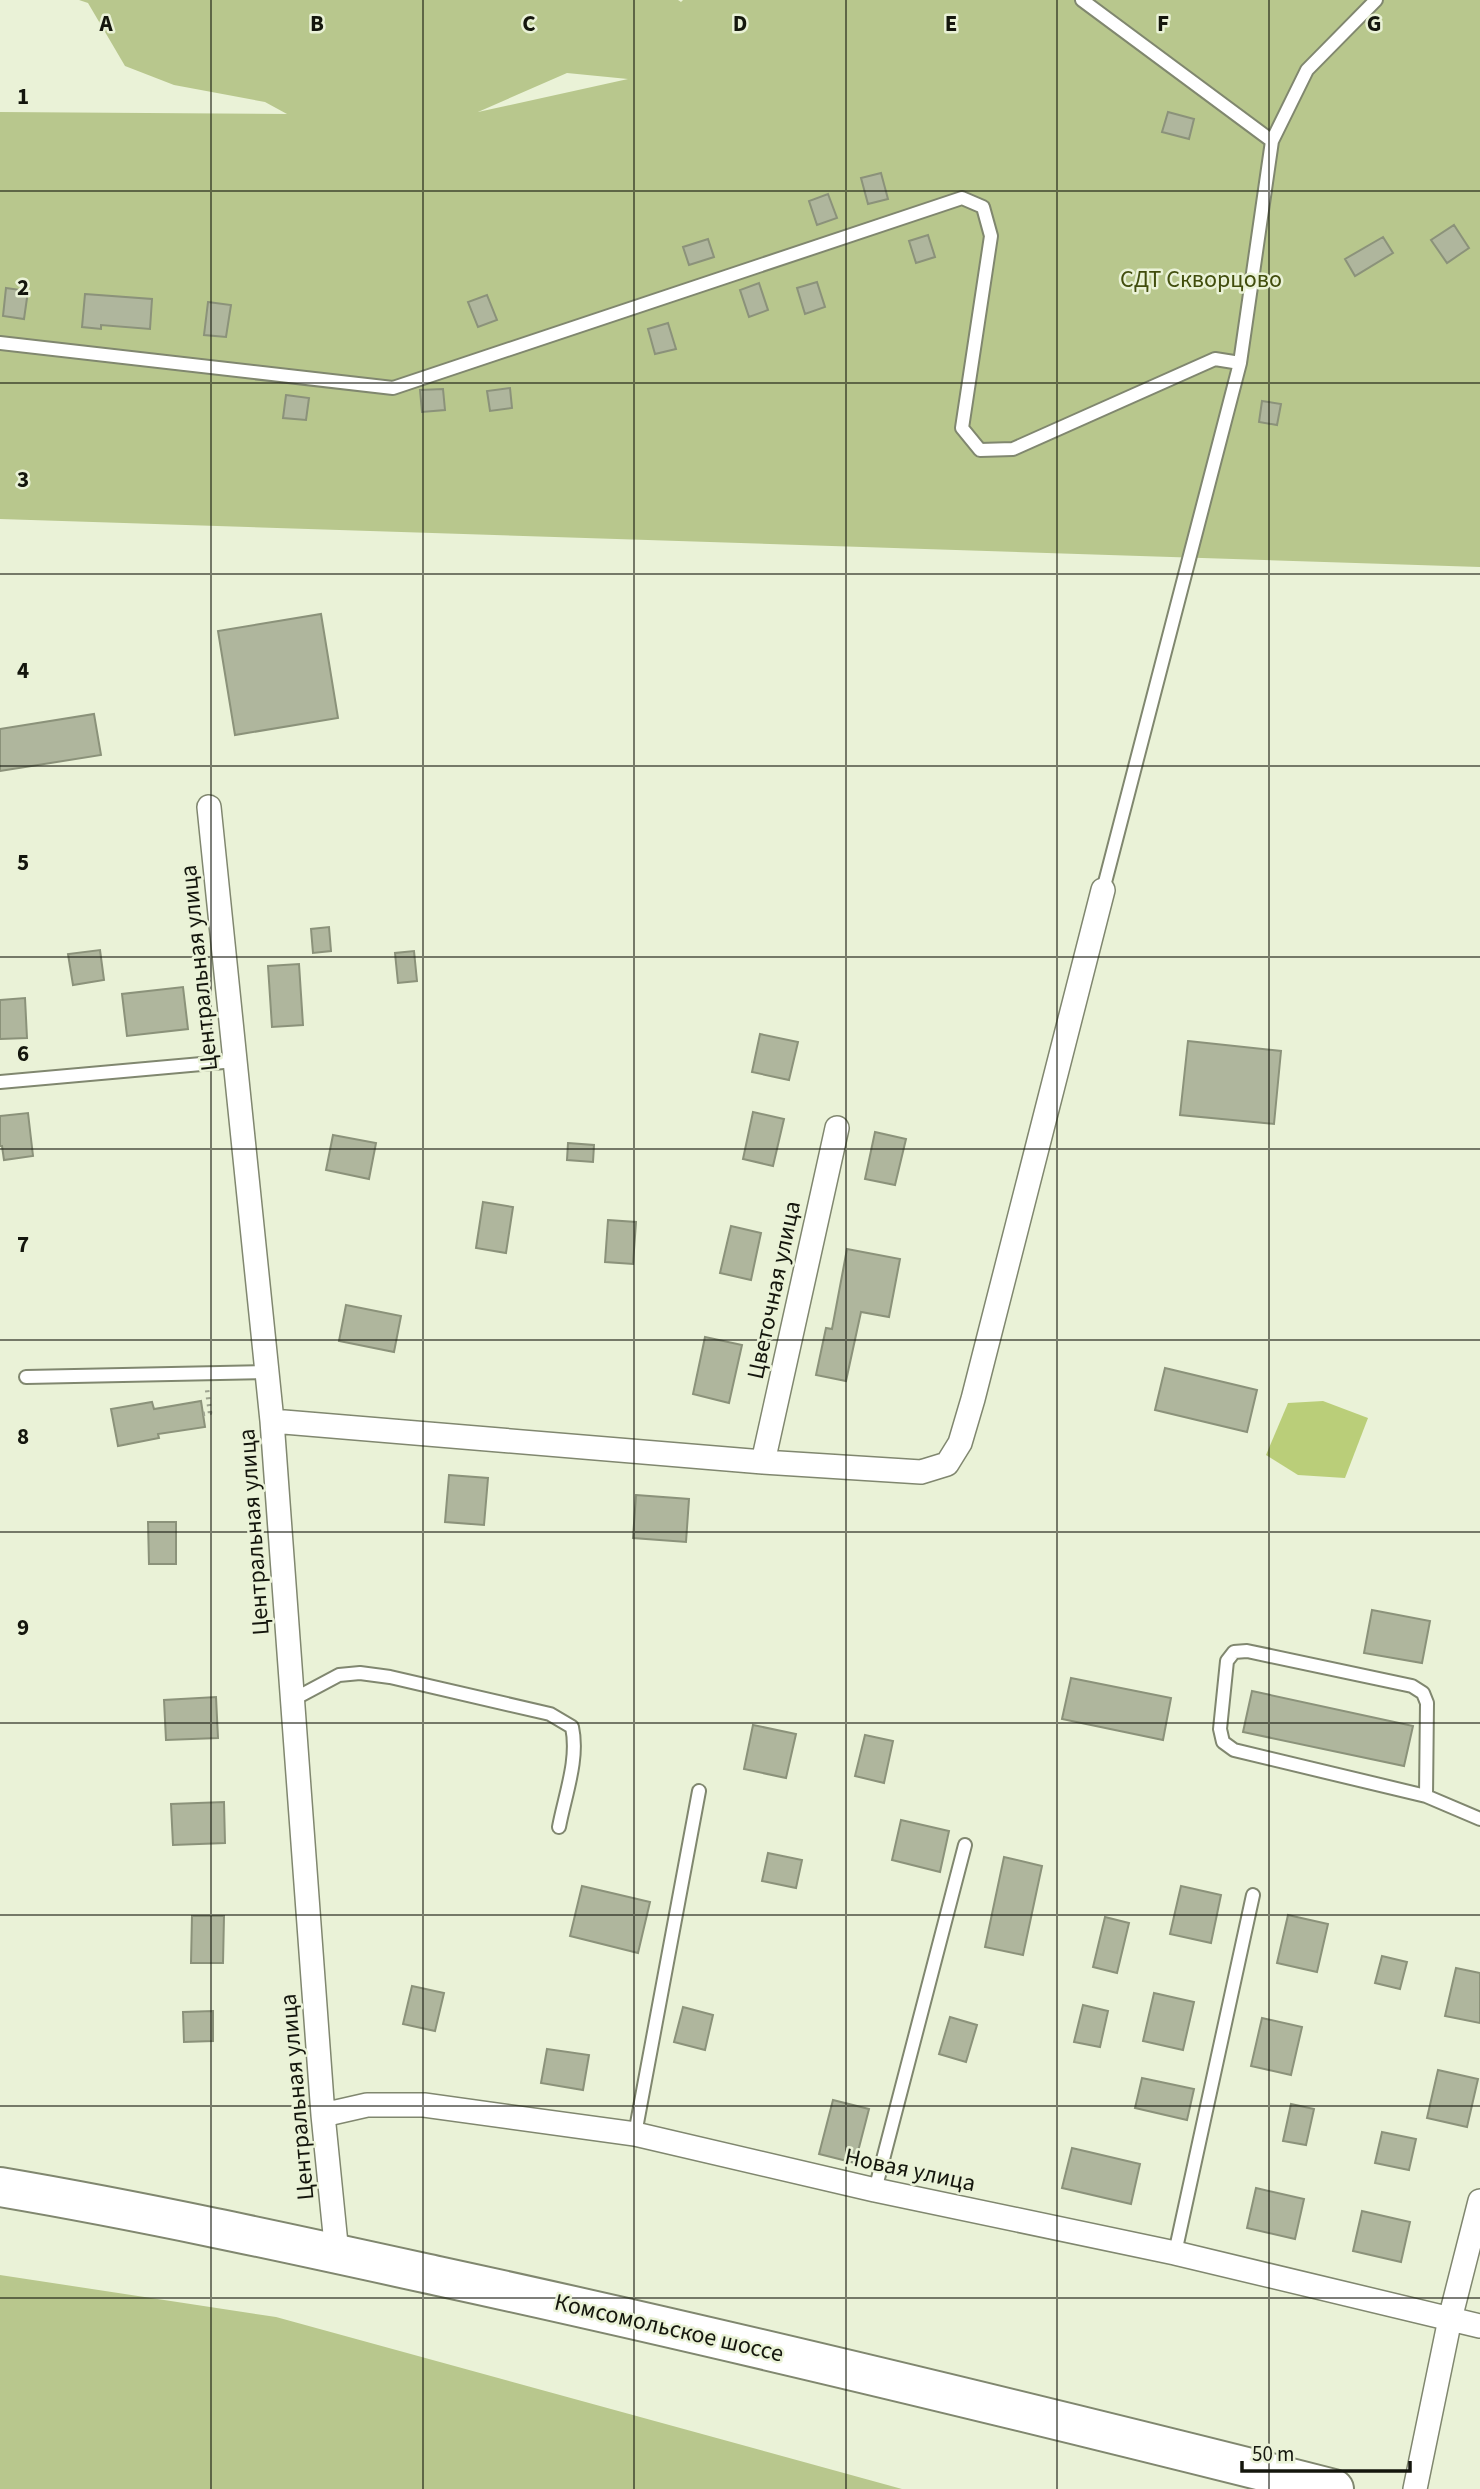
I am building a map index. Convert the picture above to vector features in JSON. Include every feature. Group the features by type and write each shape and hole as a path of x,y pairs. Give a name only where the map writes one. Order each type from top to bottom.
{"highway":[{"name":"Комсомольское шоссе","path":"0,2187 91,2202 634,2319 977,2399 1334,2489"}],"street":[{"name":"Центральная улица","path":"209,807 272,1420 323,2115 337,2254"},
{"path":"272,1420 763,1462 921,1472 947,1464 960,1443 974,1399 1103,890"},
{"name":"Цветочная улица","path":"763,1462 837,1128"},
{"name":"Новая улица","path":"323,2115 367,2105 424,2105 635,2134 875,2190 1175,2253 1480,2326"},
{"path":"1415,2489 1450,2319 1480,2201"}],"lane":[{"path":"1082,0 1272,141"},
{"path":"1103,890 1240,363 1272,141 1307,71 1376,0"},
{"path":"0,343 393,388 962,198 983,207 991,236 962,428 980,450 1013,449 1214,359 1240,363"},
{"path":"0,1082 235,1061"},
{"path":"26,1377 267,1372"},
{"path":"1426,1796 1427,1703 1423,1693 1412,1686 1247,1651 1234,1652 1227,1661 1220,1729 1223,1742 1234,1750 1426,1796 1480,1819"},
{"path":"294,1699 339,1675 360,1673 390,1677 550,1714 561,1719 572,1727 574,1740 559,1827"},
{"path":"635,2134 699,1791"},
{"path":"875,2190 965,1845"},
{"path":"1175,2253 1253,1895"}],"path":[{"path":"203,1413 209,1413 205,1373"}],"green space":[{"name":"СДТ Скворцово","path":"79,0 1480,0 1480,567 0,519 0,112 287,114 265,102 174,85 125,66 88,3","holes":["567,73 628,79 478,112"]},
{"path":"0,2275 276,2317 902,2489 0,2489"}],"shaded area":[{"path":"1323,1401 1368,1418 1345,1478 1298,1475 1266,1455 1288,1403"}],"building":[{"path":"1168,112 1194,119 1189,139 1162,132"},
{"path":"881,173 888,199 868,204 861,178"},
{"path":"828,194 837,218 817,225 809,201"},
{"path":"1454,225 1469,248 1447,263 1431,240"},
{"path":"928,235 935,257 916,263 909,241"},
{"path":"1383,237 1393,253 1355,276 1345,259"},
{"path":"708,239 714,257 689,265 683,247"},
{"path":"817,282 825,307 805,314 797,288"},
{"path":"759,283 768,310 749,317 740,290"},
{"path":"6,288 28,291 24,319 3,316"},
{"path":"85,294 152,299 150,329 101,325 101,329 82,327"},
{"path":"487,295 497,320 478,327 468,302"},
{"path":"208,302 231,305 226,337 204,335"},
{"path":"668,323 676,349 655,354 648,329"},
{"path":"510,388 512,408 490,411 487,391"},
{"path":"443,389 445,410 422,412 420,390"},
{"path":"286,395 309,398 306,420 283,418"},
{"path":"1262,401 1281,404 1277,425 1259,422"},
{"path":"321,614 338,718 235,735 218,631"},
{"path":"94,714 101,755 0,771 0,729"},
{"path":"329,927 331,951 313,953 311,929"},
{"path":"100,950 104,980 73,985 68,954"},
{"path":"414,951 417,981 398,983 395,953"},
{"path":"299,964 303,1025 272,1027 268,966"},
{"path":"183,987 188,1029 127,1036 122,994"},
{"path":"25,998 27,1038 0,1039 0,1000"},
{"path":"760,1034 798,1042 789,1080 752,1072"},
{"path":"1188,1041 1281,1051 1274,1124 1180,1115"},
{"path":"753,1112 784,1119 773,1166 743,1159"},
{"path":"28,1113 33,1156 4,1160 0,1146 0,1116"},
{"path":"875,1132 906,1139 895,1185 865,1179"},
{"path":"333,1135 376,1143 369,1179 326,1170"},
{"path":"568,1143 594,1145 593,1162 567,1160"},
{"path":"483,1202 513,1207 506,1253 476,1248"},
{"path":"608,1220 636,1222 633,1264 605,1262"},
{"path":"731,1226 761,1233 751,1280 720,1273"},
{"path":"847,1249 900,1259 889,1317 861,1312 846,1381 816,1375 826,1328 832,1329"},
{"path":"346,1305 401,1316 394,1352 339,1341"},
{"path":"705,1337 742,1345 729,1403 693,1394"},
{"path":"1165,1368 1257,1390 1247,1432 1155,1410"},
{"path":"201,1401 205,1427 158,1434 159,1438 118,1446 111,1409 152,1402 154,1409"},
{"path":"449,1475 488,1478 484,1525 445,1522"},
{"path":"636,1495 689,1499 686,1542 633,1538"},
{"path":"148,1522 176,1522 176,1564 149,1564"},
{"path":"1372,1610 1430,1621 1422,1663 1364,1653"},
{"path":"1071,1678 1171,1698 1163,1740 1062,1719"},
{"path":"1252,1691 1413,1726 1404,1766 1243,1732"},
{"path":"216,1697 218,1738 166,1740 164,1700"},
{"path":"753,1725 796,1734 786,1778 744,1769"},
{"path":"865,1735 893,1741 884,1783 855,1776"},
{"path":"224,1802 225,1843 173,1845 171,1804"},
{"path":"901,1820 949,1831 940,1872 892,1860"},
{"path":"768,1853 802,1860 796,1888 762,1881"},
{"path":"1004,1857 1042,1866 1023,1955 985,1947"},
{"path":"582,1886 650,1902 638,1953 570,1936"},
{"path":"1181,1886 1221,1895 1211,1943 1170,1934"},
{"path":"1288,1915 1328,1924 1317,1972 1277,1963"},
{"path":"192,1916 224,1916 223,1963 191,1963"},
{"path":"1105,1917 1129,1923 1117,1973 1093,1967"},
{"path":"1382,1956 1407,1962 1400,1989 1375,1983"},
{"path":"1456,1968 1480,1973 1480,2023 1445,2016"},
{"path":"412,1986 444,1993 435,2031 403,2024"},
{"path":"1154,1993 1194,2002 1183,2050 1143,2041"},
{"path":"1083,2005 1108,2011 1100,2047 1074,2042"},
{"path":"683,2007 713,2015 705,2050 674,2042"},
{"path":"213,2011 213,2041 184,2042 183,2012"},
{"path":"950,2017 977,2025 966,2062 939,2054"},
{"path":"1262,2018 1302,2027 1291,2075 1251,2066"},
{"path":"547,2049 589,2055 583,2090 541,2083"},
{"path":"1438,2070 1478,2079 1467,2127 1427,2118"},
{"path":"1142,2078 1194,2089 1187,2120 1135,2108"},
{"path":"833,2100 869,2109 855,2163 819,2154"},
{"path":"1291,2104 1314,2109 1306,2145 1283,2141"},
{"path":"1382,2132 1416,2139 1409,2170 1375,2163"},
{"path":"1072,2148 1140,2164 1131,2204 1062,2188"},
{"path":"1256,2188 1304,2199 1295,2239 1247,2228"},
{"path":"1362,2211 1410,2222 1401,2262 1353,2251"}]}
